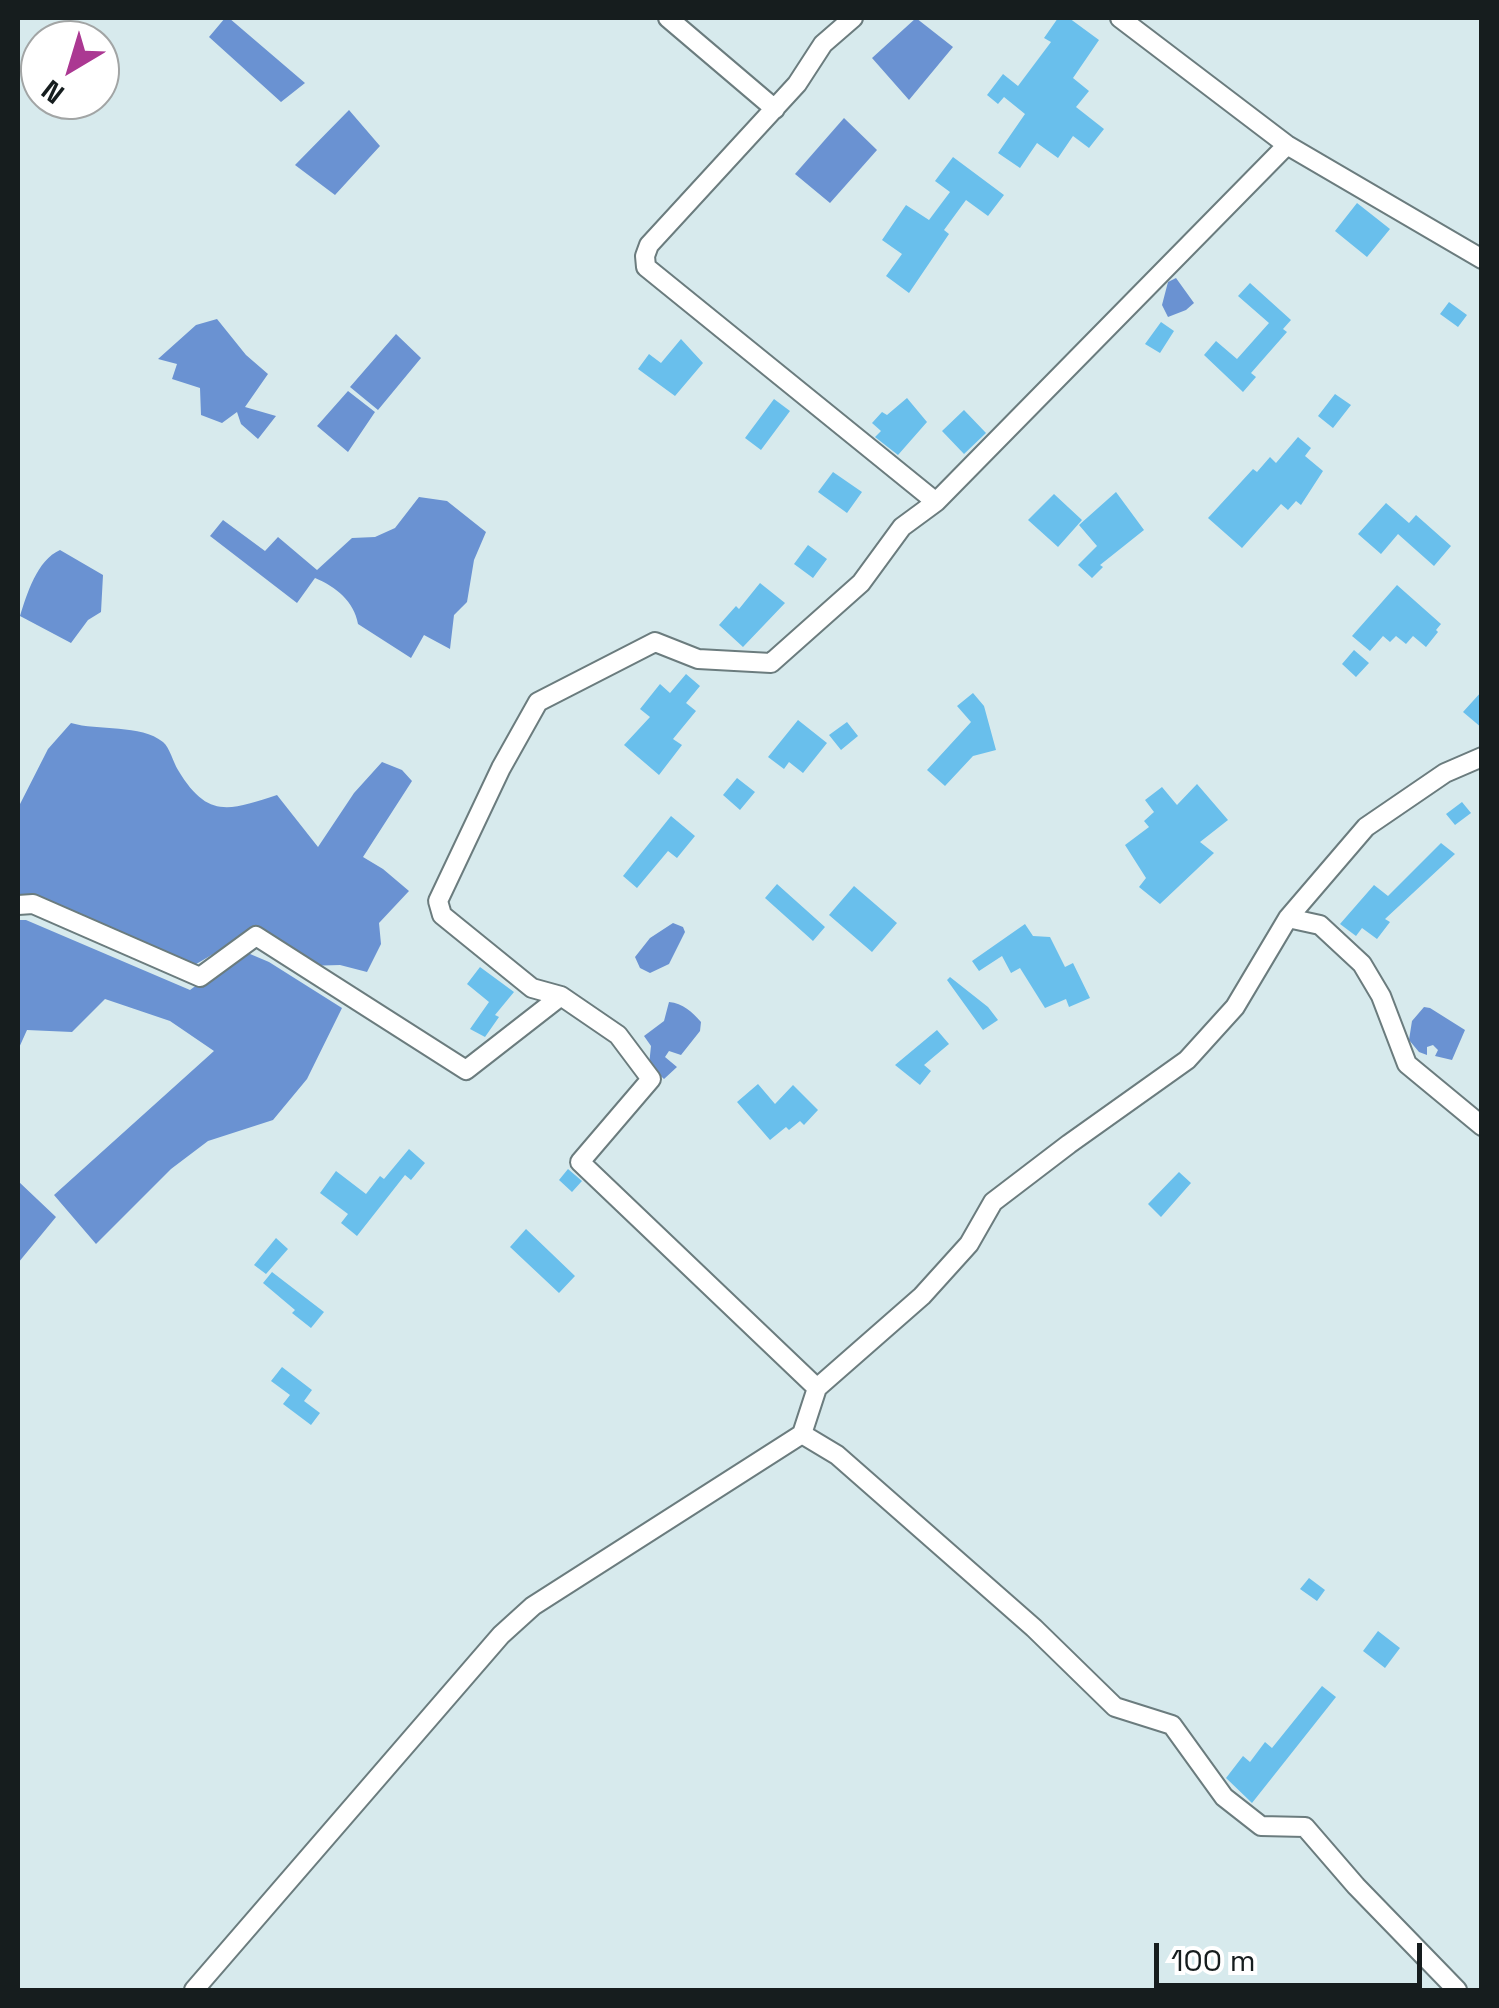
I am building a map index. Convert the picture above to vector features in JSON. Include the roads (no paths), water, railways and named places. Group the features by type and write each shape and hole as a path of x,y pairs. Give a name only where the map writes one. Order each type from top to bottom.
{"street":[{"path":"668,18 775,109"},
{"path":"853,18 823,44 798,84 650,246 645,256 646,268 936,502"},
{"path":"1120,18 1287,146 1482,259"},
{"path":"817,1388 580,1162 650,1079 618,1036 561,996 532,988 442,915 438,901 501,768 538,702 655,642 698,659 771,663 860,583 902,527 936,502 1287,146"},
{"path":"194,1990 512,1625 532,1606 802,1434 817,1388 922,1296 969,1244 993,1202 1188,1060 1235,1006 1288,918 1366,827 1445,773 1482,758"},
{"path":"18,906 32,904 200,977 256,936 466,1070 561,996"},
{"path":"1288,918 1320,926 1362,964 1381,996 1406,1064 1482,1126"},
{"path":"802,1434 837,1455 1034,1628 1115,1706 1172,1725 1224,1798 1261,1826 1305,1827 1457,1990"}],"water":[{"path":"225,18 305,83 281,102 209,37"},
{"path":"916,18 953,47 909,100 872,58"},
{"path":"349,110 380,146 335,195 295,165"},
{"path":"844,118 877,150 830,203 795,174"},
{"path":"1176,278 1194,303 1168,317 1162,305 1168,282"},
{"path":"217,319 246,355 268,374 245,407 276,416 258,439 241,424 237,412 222,423 201,415 200,388 172,379 177,364 158,359 196,325"},
{"path":"396,334 421,358 378,410 350,387"},
{"path":"348,391 375,412 348,452 317,426"},
{"path":"419,497 447,501 486,532 474,560 467,602 454,615 450,649 424,635 411,658 358,624 348,602 330,586 315,578 297,603 210,536 223,520 265,551 278,537 317,570 352,538 375,537 395,528"},
{"path":"60,550 103,575 101,612 88,620 71,643 20,616 39,569"},
{"path":"71,723 154,736 165,745 189,786 210,804 233,807 277,795 318,847 354,793 382,762 402,770 412,781 363,857 409,891 379,923 381,944 367,972 340,965 306,966 249,933 186,970 18,900 18,808 48,749"},
{"path":"18,920 26,920 190,990 243,951 269,962 342,1008 307,1079 273,1120 208,1141 171,1169 96,1244 54,1195 214,1051 170,1021 105,999 72,1032 27,1030 18,1050"},
{"path":"673,923 685,932 669,964 650,973 640,968 635,957 650,938"},
{"path":"669,1002 683,1006 701,1022 700,1031 681,1055 669,1051 665,1057 677,1067 664,1079 649,1065 651,1046 644,1036 664,1021"},
{"path":"1424,1007 1465,1030 1452,1060 1435,1056 1438,1050 1433,1045 1427,1047 1427,1055 1419,1052 1409,1040 1412,1021"},
{"path":"18,1181 56,1217 18,1263"}]}
